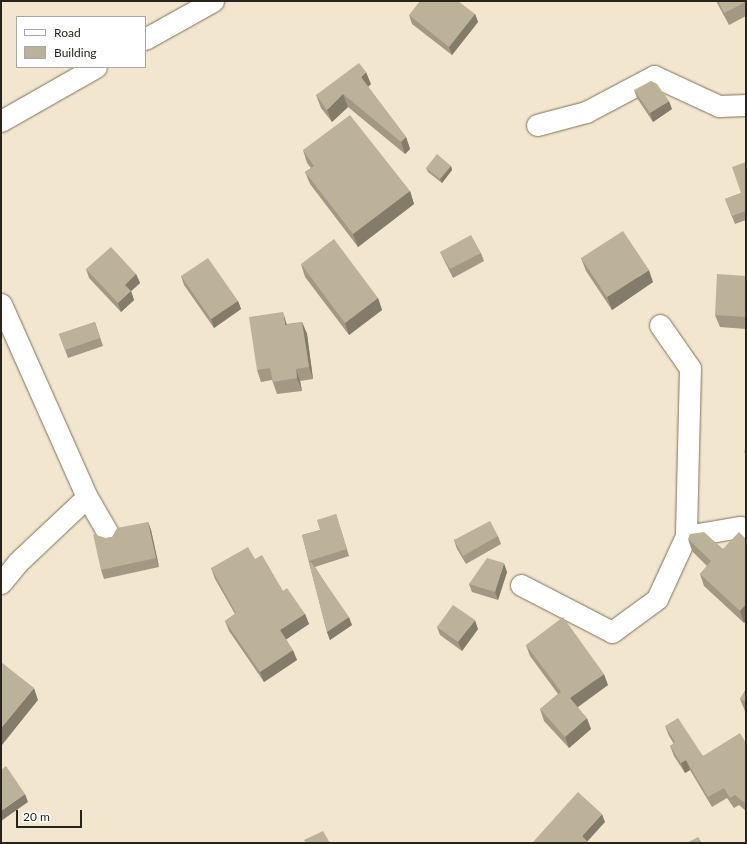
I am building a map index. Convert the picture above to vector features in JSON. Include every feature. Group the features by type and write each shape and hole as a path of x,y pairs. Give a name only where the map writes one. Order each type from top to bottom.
{"street":[{"path":"146,38 212,1"},
{"path":"1,121 94,68"},
{"path":"537,125 586,112 654,76 719,106 746,105"},
{"path":"1,304 87,497 109,535"},
{"path":"521,585 612,632 657,599 686,536 690,368 660,325"},
{"path":"1,583 17,563 87,497"},
{"path":"686,536 740,527 746,532"}],"building":[{"path":"420,1 458,1 475,14 449,47 409,15"},
{"path":"718,1 746,1 746,2 724,13"},
{"path":"359,63 366,72 361,77 406,137 401,142 343,94 327,110 316,95"},
{"path":"651,81 657,84 669,101 650,113 634,90"},
{"path":"350,115 410,191 353,234 305,172 314,166 303,150"},
{"path":"437,154 451,166 440,179 426,168"},
{"path":"746,162 746,211 732,216 725,199 741,193 732,167"},
{"path":"623,231 649,270 607,297 581,258"},
{"path":"471,235 481,253 450,269 440,252"},
{"path":"334,239 378,298 345,323 301,264"},
{"path":"111,247 136,274 125,285 131,291 118,303 86,269"},
{"path":"208,258 238,301 211,319 181,276"},
{"path":"717,274 746,276 746,317 715,315"},
{"path":"283,312 285,325 302,322 309,367 296,369 297,378 273,382 270,368 257,370 249,317"},
{"path":"95,322 100,338 65,350 59,334"},
{"path":"336,514 347,549 309,561 302,535 320,530 317,520"},
{"path":"490,521 498,536 463,556 454,540"},
{"path":"148,522 156,558 101,570 93,534 106,538 112,537 117,528"},
{"path":"704,532 723,549 739,532 746,539 746,604 740,611 700,574 711,561 688,539 690,534"},
{"path":"248,547 255,559 262,555 283,591 287,588 305,614 280,630 293,650 260,672 225,621 236,613 211,568"},
{"path":"487,558 504,563 495,592 469,584"},
{"path":"311,562 349,617 327,632 309,563"},
{"path":"453,605 475,620 458,642 437,627"},
{"path":"563,617 604,674 570,698 587,718 565,737 540,709 561,692 526,645"},
{"path":"1,662 34,688 1,728"},
{"path":"746,689 746,702 740,699"},
{"path":"678,718 703,756 740,733 746,743 746,804 735,795 730,798 724,788 708,797 686,760 681,763 670,746 675,742 665,726"},
{"path":"6,766 25,794 1,811 1,770"},
{"path":"578,792 602,814 582,836 589,843 533,842"},
{"path":"323,831 330,843 306,843 304,840"},
{"path":"698,837 702,843 687,843"}]}
